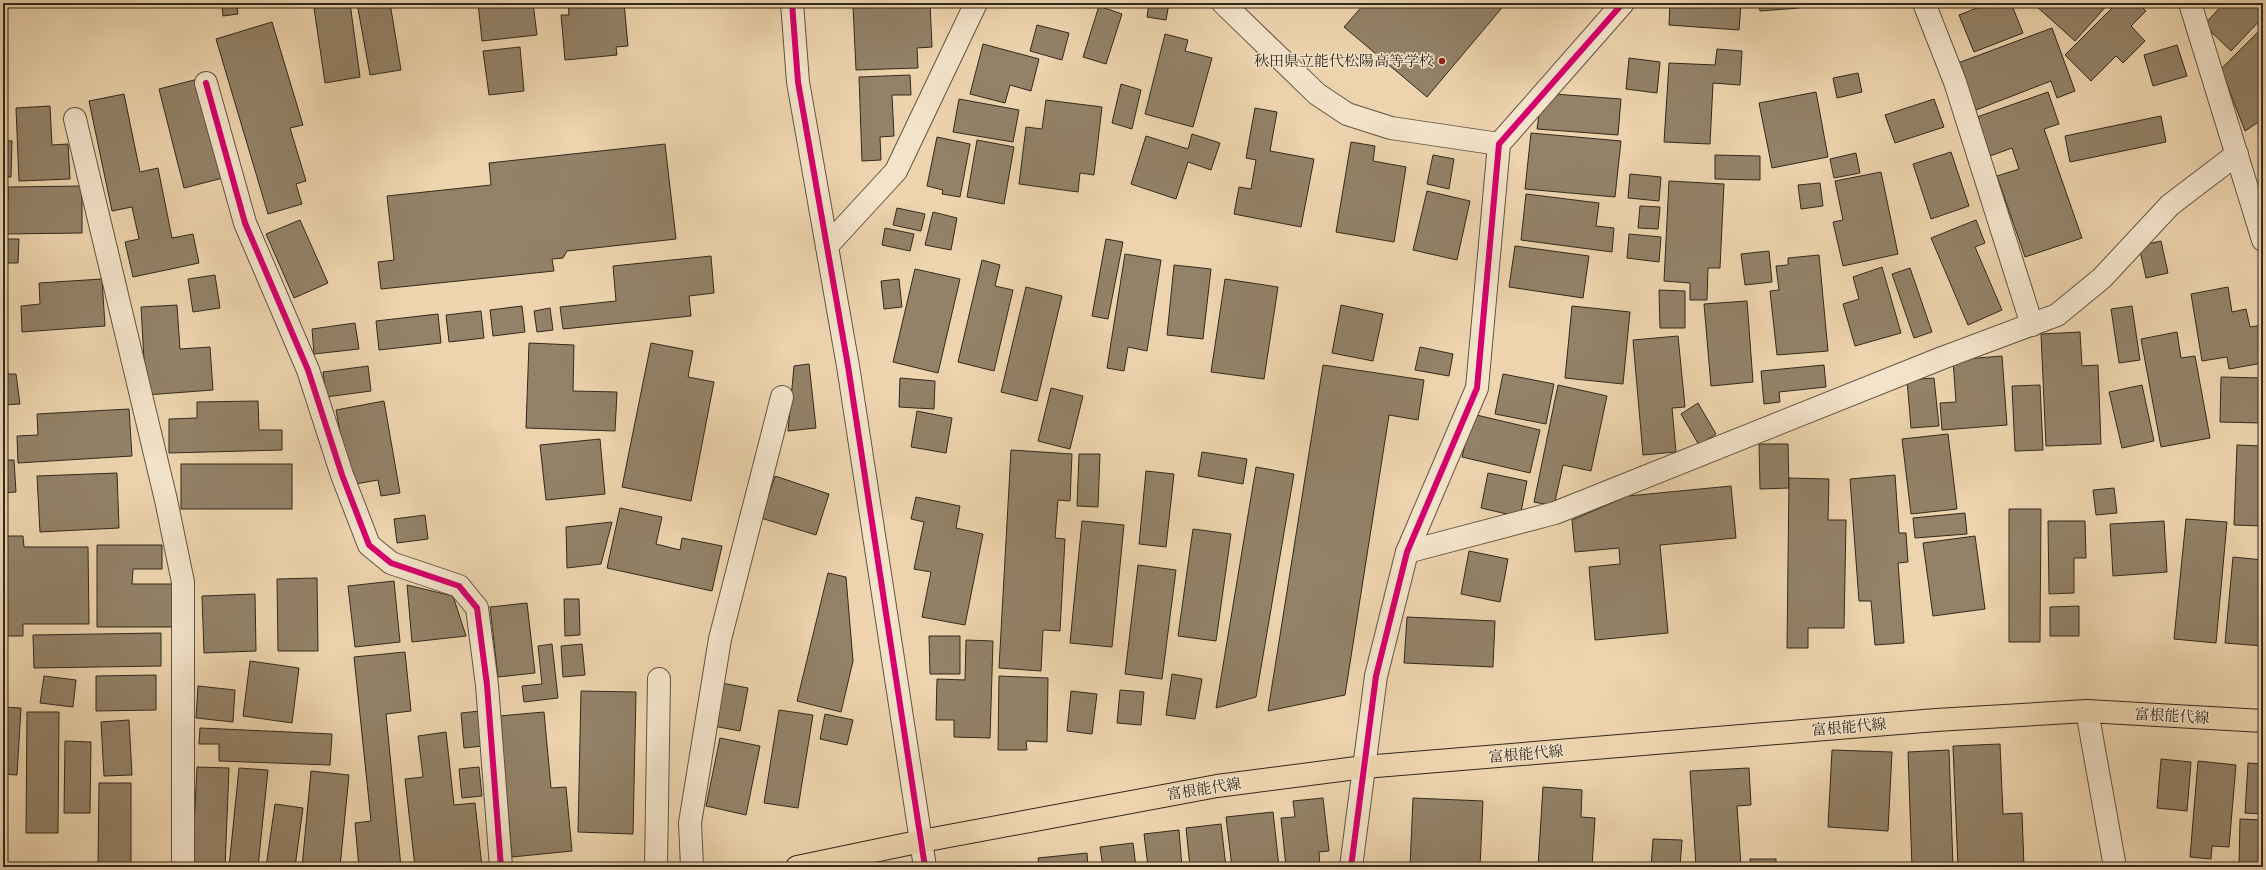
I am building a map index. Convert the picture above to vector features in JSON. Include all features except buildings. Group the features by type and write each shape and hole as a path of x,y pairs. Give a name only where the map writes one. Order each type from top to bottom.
{"main road":[{"name":"富根能代線","path":"797,867 922,841 1217,786 1364,767 1928,720 2087,711 2263,722"}],"street":[{"path":"792,3 798,82 848,366 925,867"},
{"path":"827,246 896,171 976,3"},
{"path":"1223,3 1317,94 1347,114 1391,128 1499,144"},
{"path":"1351,867 1376,676 1407,552 1476,388 1499,144 1623,3"},
{"path":"1924,3 1954,82 2032,325"},
{"path":"2190,3 2263,240"},
{"path":"206,83 245,223 308,370 342,475 369,545 391,563 459,586 477,608 487,685 501,867"},
{"path":"75,119 166,500 182,582 183,867"},
{"path":"1407,552 1554,512 1942,358 2057,315 2102,278 2170,205 2237,154"},
{"path":"692,867 690,823 720,639 782,397"},
{"path":"656,867 659,679"},
{"path":"2087,711 2115,867"}],"cycle path":[{"path":"792,3 798,82 848,366 925,867"},
{"path":"1351,867 1376,676 1407,552 1477,388 1499,144 1623,3"},
{"path":"206,83 245,223 308,370 342,475 369,545 391,563 459,586 477,608 487,685 501,867"}],"place":[{"name":"秋田県立能代松陽高等学校","path":"1442,61"}]}
